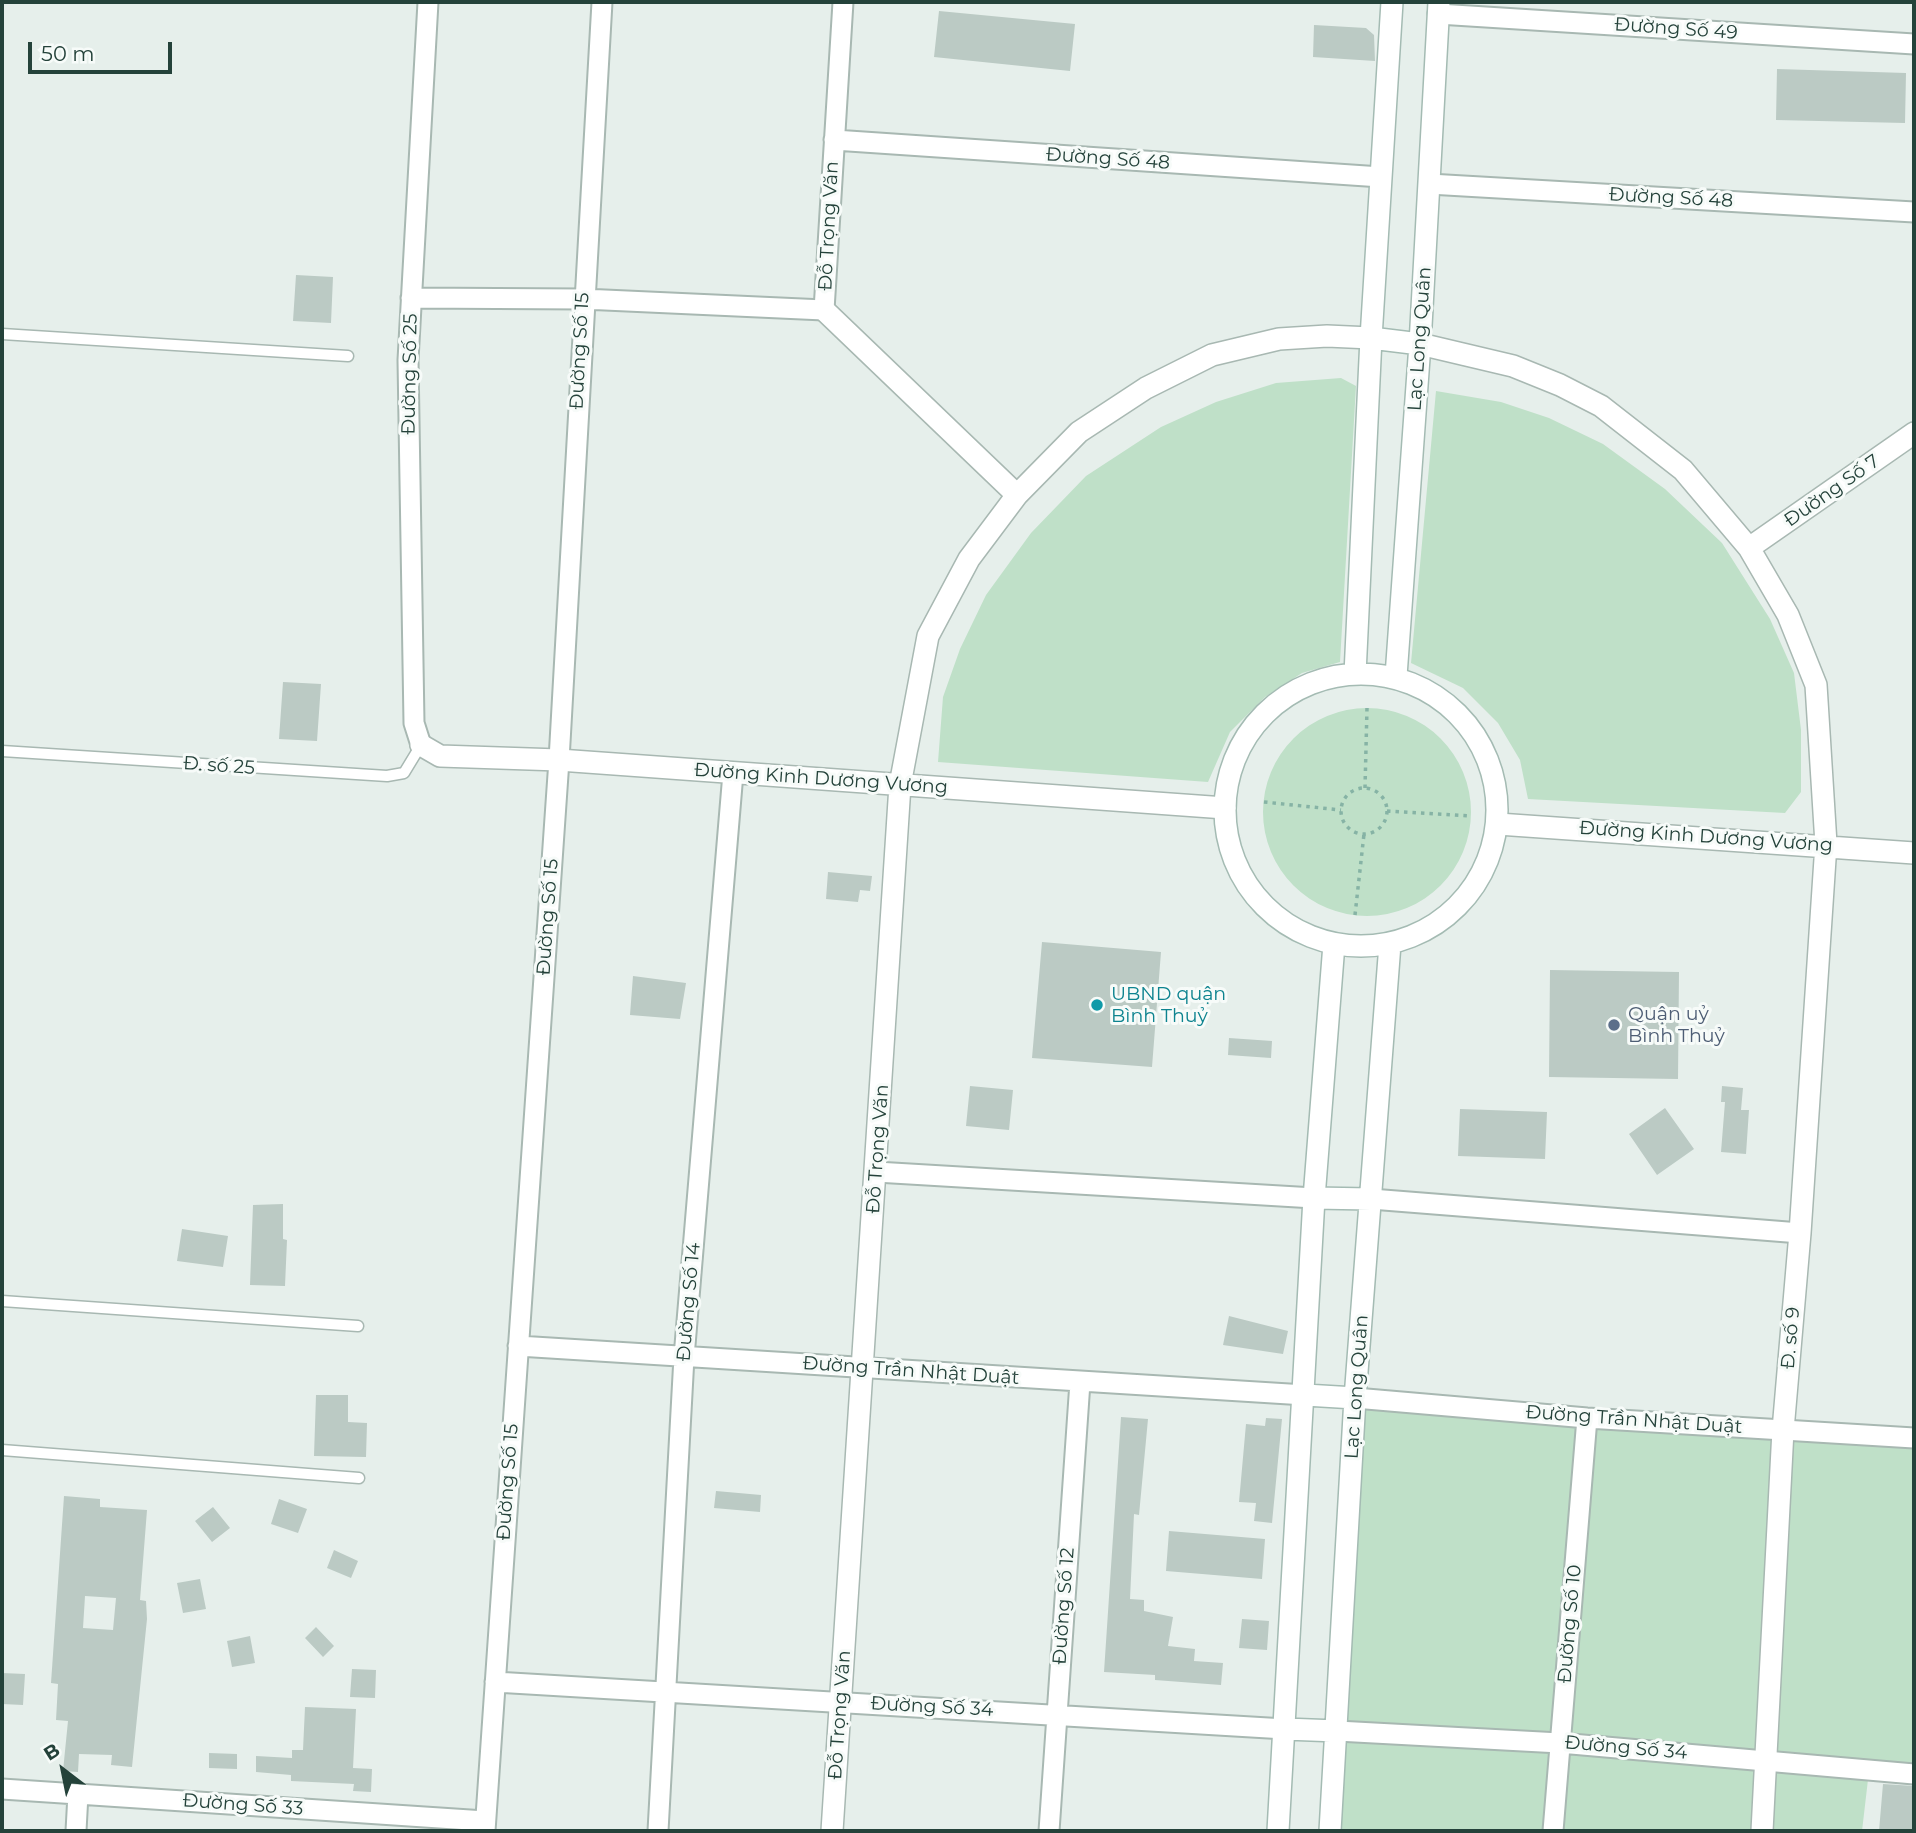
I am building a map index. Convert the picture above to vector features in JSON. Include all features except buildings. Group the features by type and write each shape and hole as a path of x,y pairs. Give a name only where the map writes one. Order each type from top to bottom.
{"street":[{"name":"Đường Số 25","path":"421,745 414,723 408,360 428,2"},
{"name":"Đường Số 15","path":"485,1826 559,761 583,299 603,2"},
{"name":"Đỗ Trọng Văn","path":"843,2 824,310 1017,495"},
{"path":"1355,674 1371,338 1392,2"},
{"name":"Đường Số 49","path":"1438,8 1914,44"},
{"name":"Lạc Long Quân","path":"1396,676 1420,344 1438,8"},
{"name":"Đường Số 48","path":"834,140 1381,177"},
{"name":"Đường Số 48","path":"1429,184 1914,212"},
{"path":"411,298 583,299 824,310"},
{"name":"Đỗ Trọng Văn","path":"832,1831 900,785 928,636 968,559 1017,495 1079,432 1146,388 1212,355 1279,339 1326,336 1420,344 1513,366 1560,384 1601,406 1683,470 1749,548"},
{"name":"Đường Số 7","path":"1749,548 1914,433"},
{"name":"Đ. số 9","path":"1749,548 1788,615 1816,685 1826,844 1800,1233 1783,1430 1762,1831"},
{"path":"1355,674 1396,676 1424,686 1444,701 1476,735 1494,777 1498,824 1487,865 1463,901 1430,928 1390,944 1362,947 1334,944 1298,932 1267,910 1244,880 1229,845 1224,808 1231,767 1250,731 1279,702 1315,682 1355,674"},
{"name":"Đường Kinh Dương Vương","path":"421,745 440,756 559,761 1224,808"},
{"name":"Đường Số 14","path":"658,1831 684,1357 733,773"},
{"name":"Đường Kinh Dương Vương","path":"1498,824 1826,844 1914,853"},
{"path":"1278,1831 1305,1395 1314,1198 1334,944"},
{"name":"Lạc Long Quân","path":"1330,1831 1338,1731 1355,1398 1390,944"},
{"path":"876,1172 1314,1198 1371,1199 1800,1233"},
{"name":"Đường Trần Nhật Duật","path":"518,1346 1305,1395"},
{"name":"Đường Số 12","path":"1049,1831 1080,1382"},
{"path":"1305,1395 1355,1398"},
{"name":"Đường Trần Nhật Duật","path":"1355,1398 1587,1418 1914,1438"},
{"name":"Đường Số 10","path":"1553,1831 1587,1418"},
{"name":"Đường Số 34","path":"495,1682 1285,1728"},
{"path":"1285,1728 1338,1731"},
{"name":"Đường Số 34","path":"1338,1731 1560,1743 1914,1774"},
{"name":"Đường Số 33","path":"2,1789 485,1826"},
{"path":"76,1831 78,1794"}],"lane":[{"path":"2,334 348,356"},
{"name":"Đ. số 25","path":"2,751 387,776 404,773 421,745"},
{"path":"2,1301 358,1326"},
{"path":"2,1450 359,1478"}],"path":[{"path":"1365,788 1367,708"},
{"path":"1365,788 1381,796 1387,811 1382,826 1364,834 1349,829 1341,810 1347,797 1365,788"},
{"path":"1264,802 1341,810"},
{"path":"1387,811 1471,816"},
{"path":"1355,915 1364,834"}],"green space":[{"path":"1341,378 1356,386 1340,662 1302,673 1265,697 1230,732 1208,782 938,762 943,697 960,649 986,595 1031,533 1086,476 1161,427 1216,402 1276,383"},
{"path":"1436,391 1501,402 1549,418 1603,444 1665,489 1722,543 1770,619 1794,673 1801,730 1801,792 1785,813 1528,799 1520,760 1498,723 1463,688 1411,663"},
{"path":"1367,708 1407,716 1440,739 1463,772 1471,812 1463,852 1440,885 1407,908 1367,916 1327,908 1294,885 1271,852 1263,812 1271,772 1294,739 1327,716"},
{"path":"1355,1398 1914,1438 1914,1772 1869,1771 1862,1831 1330,1831"}],"place":[{"name":"UBND quận Bình Thuỷ","path":"1097,1005"},
{"name":"Quận uỷ Bình Thuỷ","path":"1614,1025"}]}
